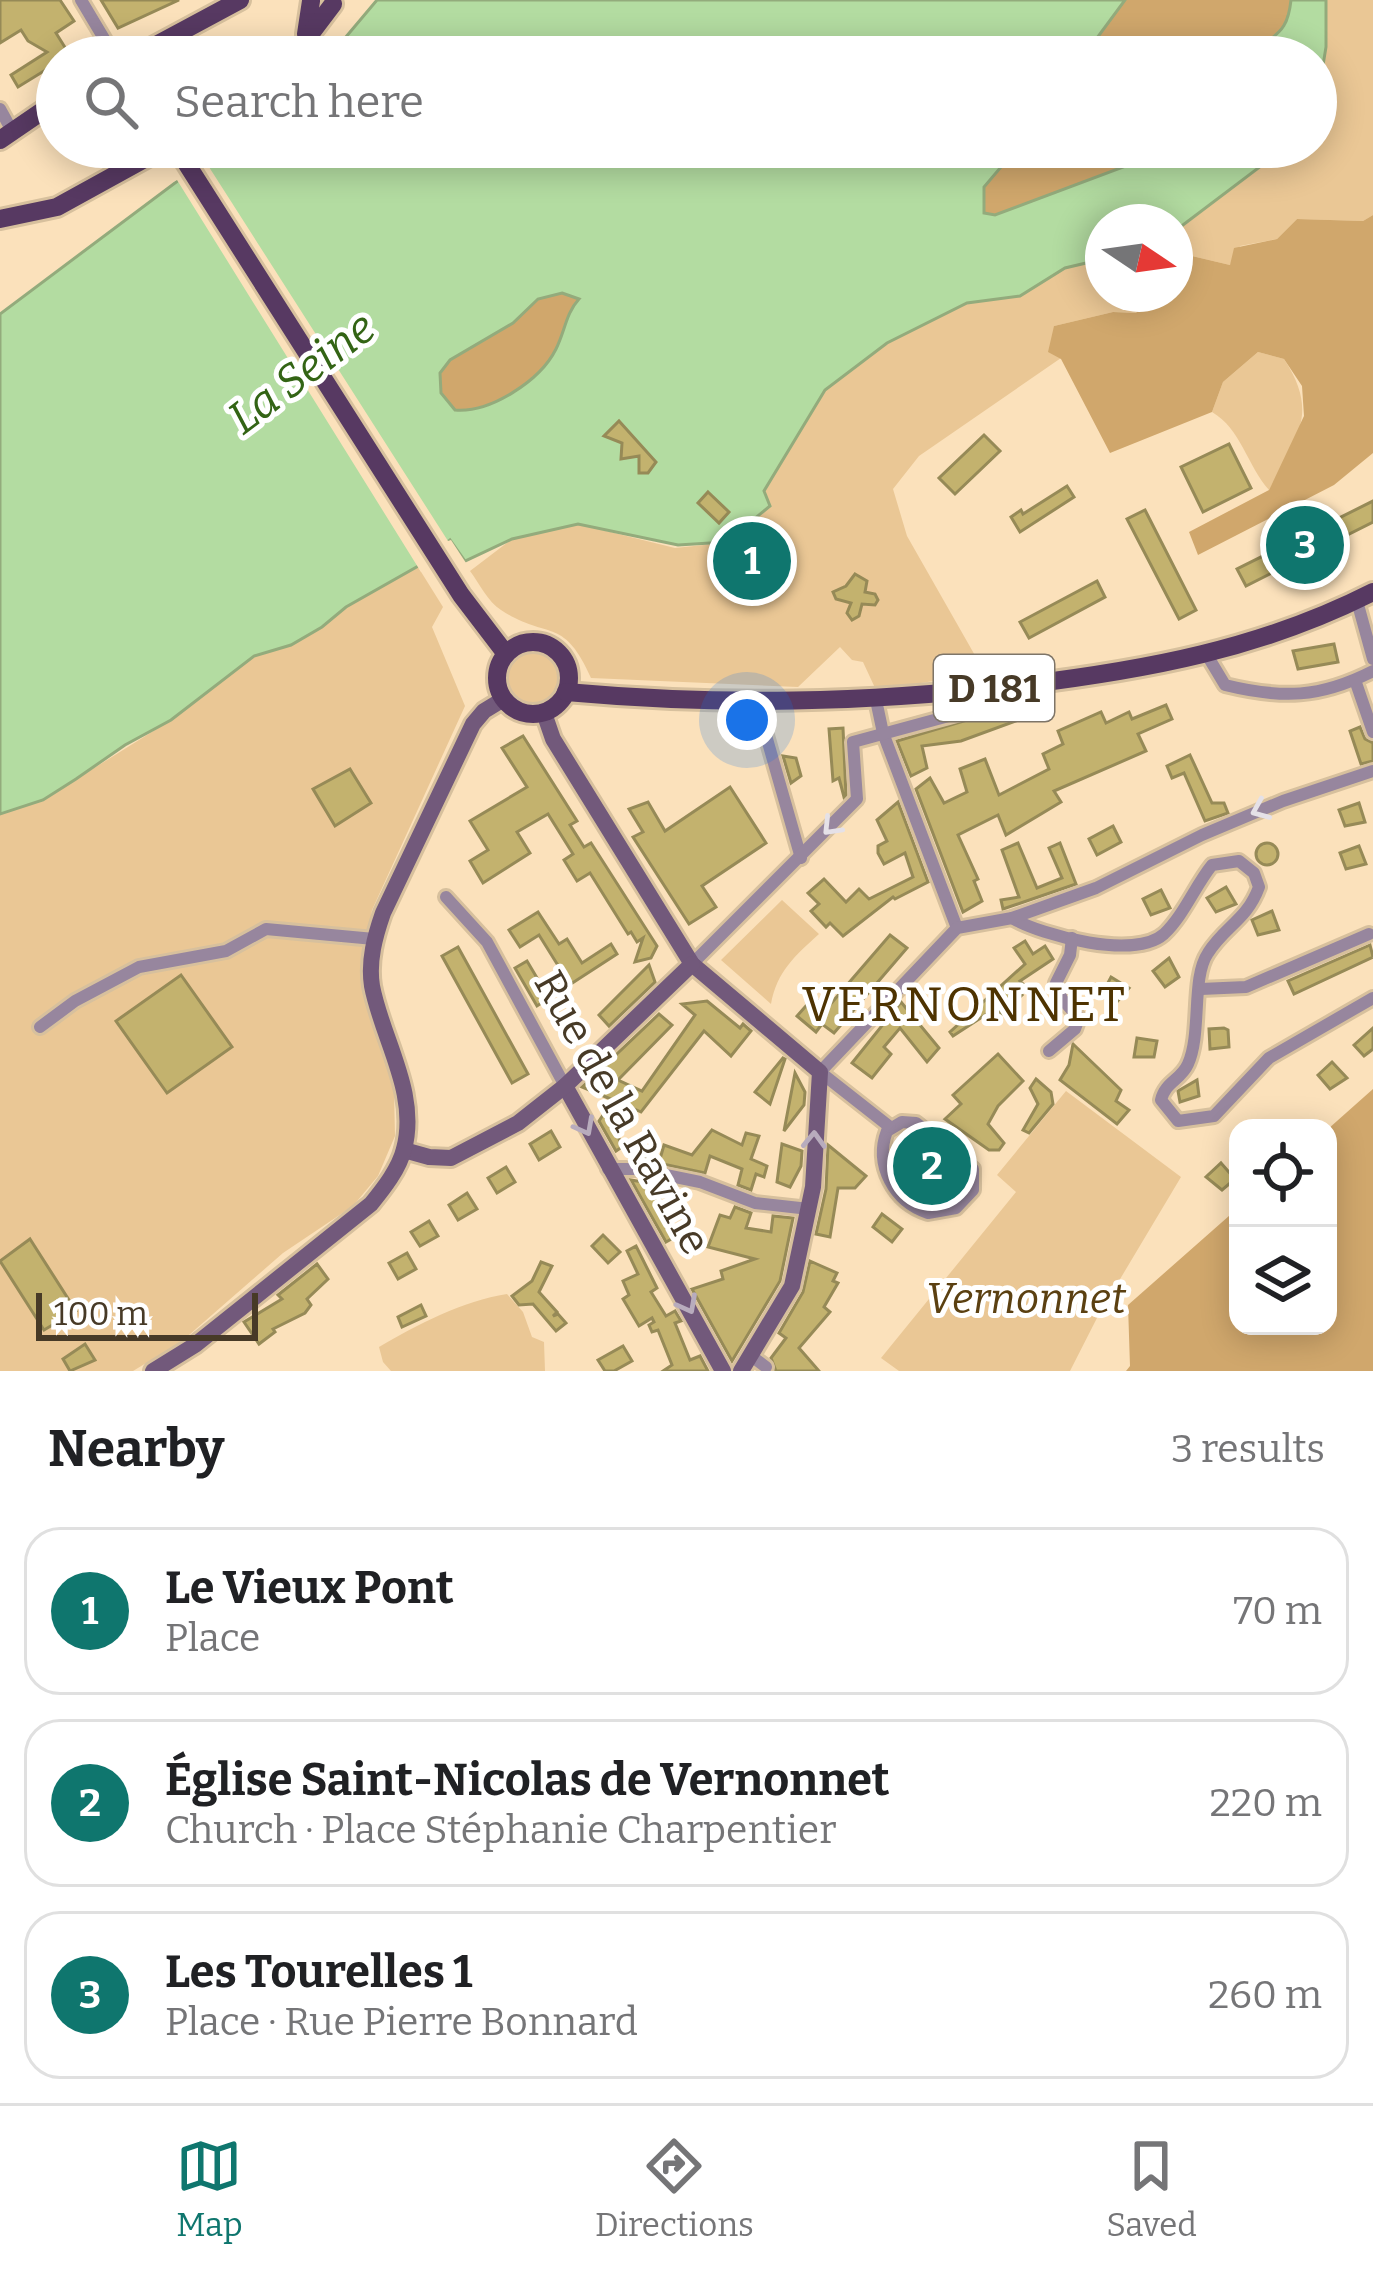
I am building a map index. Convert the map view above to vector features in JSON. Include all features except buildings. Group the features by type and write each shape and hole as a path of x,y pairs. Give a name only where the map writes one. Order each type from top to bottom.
{"main road":[{"path":"173,36 237,1"},
{"path":"304,36 311,20 310,1 323,6 336,2"},
{"path":"310,36 336,2"},
{"path":"6,135 36,115"},
{"path":"2,216 71,201 129,168"},
{"path":"189,168 461,595 506,654"},
{"name":"D 181","path":"566,692 764,704 876,700 1006,686 1182,662 1308,622 1365,596"},
{"path":"527,642 552,647 567,667 566,692 560,703 544,713 523,713 502,700 497,674 506,654 527,642"},
{"path":"153,1371 195,1345 371,1204 389,1180 404,1150 408,1120 404,1089 372,986 374,939 382,913 473,724 502,700"},
{"path":"544,713 553,739 692,964 820,1072 808,1208 792,1286 746,1363"},
{"path":"404,1150 451,1158 518,1123 565,1086 692,964"},
{"name":"Rue de la Ravine","path":"565,1086 723,1371"}],"street":[{"path":"81,0 104,36"},
{"path":"0,109 6,135"},
{"path":"1365,596 1373,658"},
{"path":"1207,655 1225,685 1258,693 1313,695 1373,671"},
{"path":"1355,680 1373,732"},
{"path":"692,964 857,799 853,742 982,707 1006,686"},
{"path":"876,700 883,733 957,928"},
{"path":"764,704 764,732 801,858"},
{"path":"890,1127 820,1072 957,928 1012,918 1096,888 1282,801 1373,771"},
{"path":"1012,918 1033,930 1140,945 1160,938 1212,865 1239,861 1254,873 1259,887 1238,924 1204,958 1187,1068 1163,1088 1161,1100 1178,1121 1214,1116 1269,1058 1373,998"},
{"name":"Rue de la Ravine","path":"446,897 487,942 565,1086"},
{"path":"40,1027 75,1001 139,967 226,952 266,928 374,939"},
{"path":"1201,989 1246,987 1369,934"},
{"path":"1049,1051 1075,1029 1079,1018 1056,982 1070,955 1072,938"},
{"path":"902,1121 916,1123 973,1169 975,1183 968,1199 956,1208 928,1214 903,1199 894,1190 884,1163 884,1140 890,1127 902,1121"},
{"path":"608,1169 636,1169 700,1182 755,1203 808,1208"},
{"path":"746,1363 766,1367"}],"green space":[{"path":"1326,0 1373,0 1373,215 1363,221 1297,219 1277,239 1240,246 1230,265 1193,256 1193,217 1258,168 1337,168 1337,36 1324,36"},
{"path":"1085,263 1085,312 1113,312 1054,326 1061,358 919,456 893,489 907,536 985,673 876,690 863,662 852,660 840,647 798,687 591,678 563,637 501,610 470,571 512,539 578,524 675,548 723,543 770,588 779,577 737,536 770,506 764,491 825,390 887,343 968,303 1020,296 1065,268"},
{"path":"1258,352 1284,359 1301,395 1300,426 1269,490 1230,428 1212,412 1223,382"},
{"path":"418,567 443,607 432,627 465,706 372,910 361,980 394,1092 395,1136 378,1176 353,1206 283,1253 181,1342 133,1371 0,1371 0,814 43,800 171,720 254,656 292,645 346,607"},
{"path":"532,651 551,659 559,678 551,697 532,705 513,697 505,678 513,659"},
{"path":"782,900 819,934 782,973 771,1004 721,960"},
{"name":"Vernonnet","path":"1066,1091 1181,1177 1070,1371 899,1371 881,1358 1016,1192 997,1175"},
{"path":"507,1294 523,1312 532,1337 544,1342 545,1371 391,1371 383,1362 379,1347 394,1338 457,1308"}],"shaded area":[{"path":"1125,0 1291,0 1282,28 1274,36 1098,36"},
{"path":"1000,168 1121,168 995,215 984,214 984,187"},
{"path":"1373,215 1373,453 1334,485 1198,555 1189,532 1269,490 1304,416 1302,386 1284,359 1258,352 1223,382 1212,412 1110,453 1061,359 1048,352 1054,326 1113,312 1193,312 1193,256 1230,265 1234,248 1277,239 1297,219 1363,221"},
{"path":"562,293 579,299 549,361 526,383 469,410 455,410 445,400 438,382 450,360 512,323 538,299"},
{"path":"1373,1089 1373,1371 1126,1371 1130,1366 1128,1305 1229,1216 1229,1335 1337,1335 1337,1121"}],"water":[{"path":"377,0 1125,0 1098,36 347,36"},
{"path":"1291,0 1326,0 1326,36 1274,36"},
{"name":"La Seine","path":"195,168 1000,168 984,187 984,213 995,215 1121,168 1258,168 1193,217 1193,204 1085,204 1085,263 1065,268 1020,296 967,303 887,343 825,390 764,491 770,506 726,542 678,545 578,524 512,539 465,561 450,540 420,565 346,607 322,627 291,645 254,656 171,720 43,800 0,814 0,314","holes":["562,293 579,299 559,342 538,372 498,400 455,410 441,393 440,373 450,360 513,323 538,299"]}],"pier":[{"path":"183,168 210,168 468,566 461,566 449,549 421,572 177,180 170,178"}],"place":[{"name":"Les Tourelles 1","path":"1305,545"},
{"name":"Le Vieux Pont","path":"752,561"},
{"name":"Église Saint-Nicolas de Vernonnet","path":"932,1166"}],"district":[{"name":"VERNONNET","path":"965,1004"}]}
